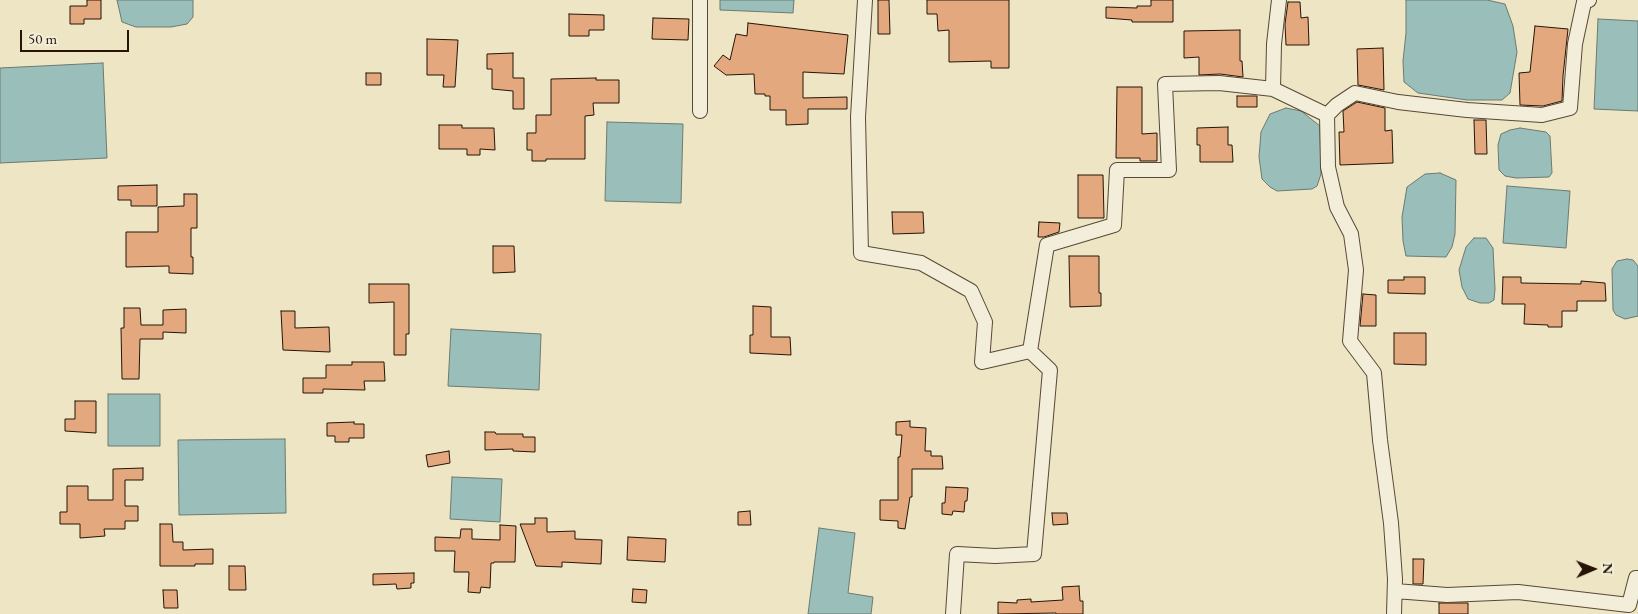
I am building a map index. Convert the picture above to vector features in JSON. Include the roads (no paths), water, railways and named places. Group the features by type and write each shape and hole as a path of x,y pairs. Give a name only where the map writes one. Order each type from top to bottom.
{"street":[{"path":"700,0 700,111"},
{"path":"865,0 858,117 861,253 921,263 970,291 985,322 982,362 1030,352"},
{"path":"1273,90 1274,44 1279,0"},
{"path":"1394,614 1395,579 1391,523 1380,440 1374,373 1350,341 1356,270 1351,234 1337,207 1328,167 1327,115 1354,93 1398,102 1467,110 1542,115 1570,108 1575,44 1584,2 1589,0"},
{"path":"1030,352 1047,245 1114,225 1118,170 1169,170 1165,84 1219,82 1273,90 1327,115"},
{"path":"953,614 957,554 996,556 1034,554 1050,370 1030,352"},
{"path":"1395,591 1447,595 1518,592 1629,605 1636,578 1638,578"}],"water":[{"path":"117,0 193,0 193,17 187,24 171,27 136,27 122,22"},
{"path":"720,0 794,0 793,13 720,10"},
{"path":"1406,0 1487,0 1505,4 1513,26 1517,52 1510,93 1502,100 1467,100 1418,93 1404,82 1403,61 1406,33"},
{"path":"1598,19 1638,21 1638,111 1594,109"},
{"path":"103,63 107,158 0,163 0,68"},
{"path":"1286,108 1301,111 1320,126 1321,174 1317,186 1312,189 1277,191 1262,179 1259,157 1261,132 1270,114"},
{"path":"607,122 683,124 681,203 605,201"},
{"path":"1520,128 1546,132 1550,136 1552,173 1549,177 1516,178 1505,176 1499,170 1498,145 1501,134"},
{"path":"1440,173 1456,180 1455,234 1452,247 1446,257 1406,256 1402,217 1407,187 1425,174"},
{"path":"1507,186 1570,191 1566,248 1503,243"},
{"path":"1474,238 1486,238 1493,248 1495,289 1494,300 1489,303 1480,303 1468,299 1462,287 1459,270 1466,247"},
{"path":"1633,260 1638,266 1638,316 1625,319 1616,315 1613,310 1612,269 1617,261"},
{"path":"451,329 541,334 539,390 448,386"},
{"path":"108,394 160,394 160,446 108,446"},
{"path":"285,439 286,513 179,515 178,440"},
{"path":"452,477 502,479 500,522 450,519"},
{"path":"819,528 855,533 848,593 873,597 871,614 808,614"}]}
